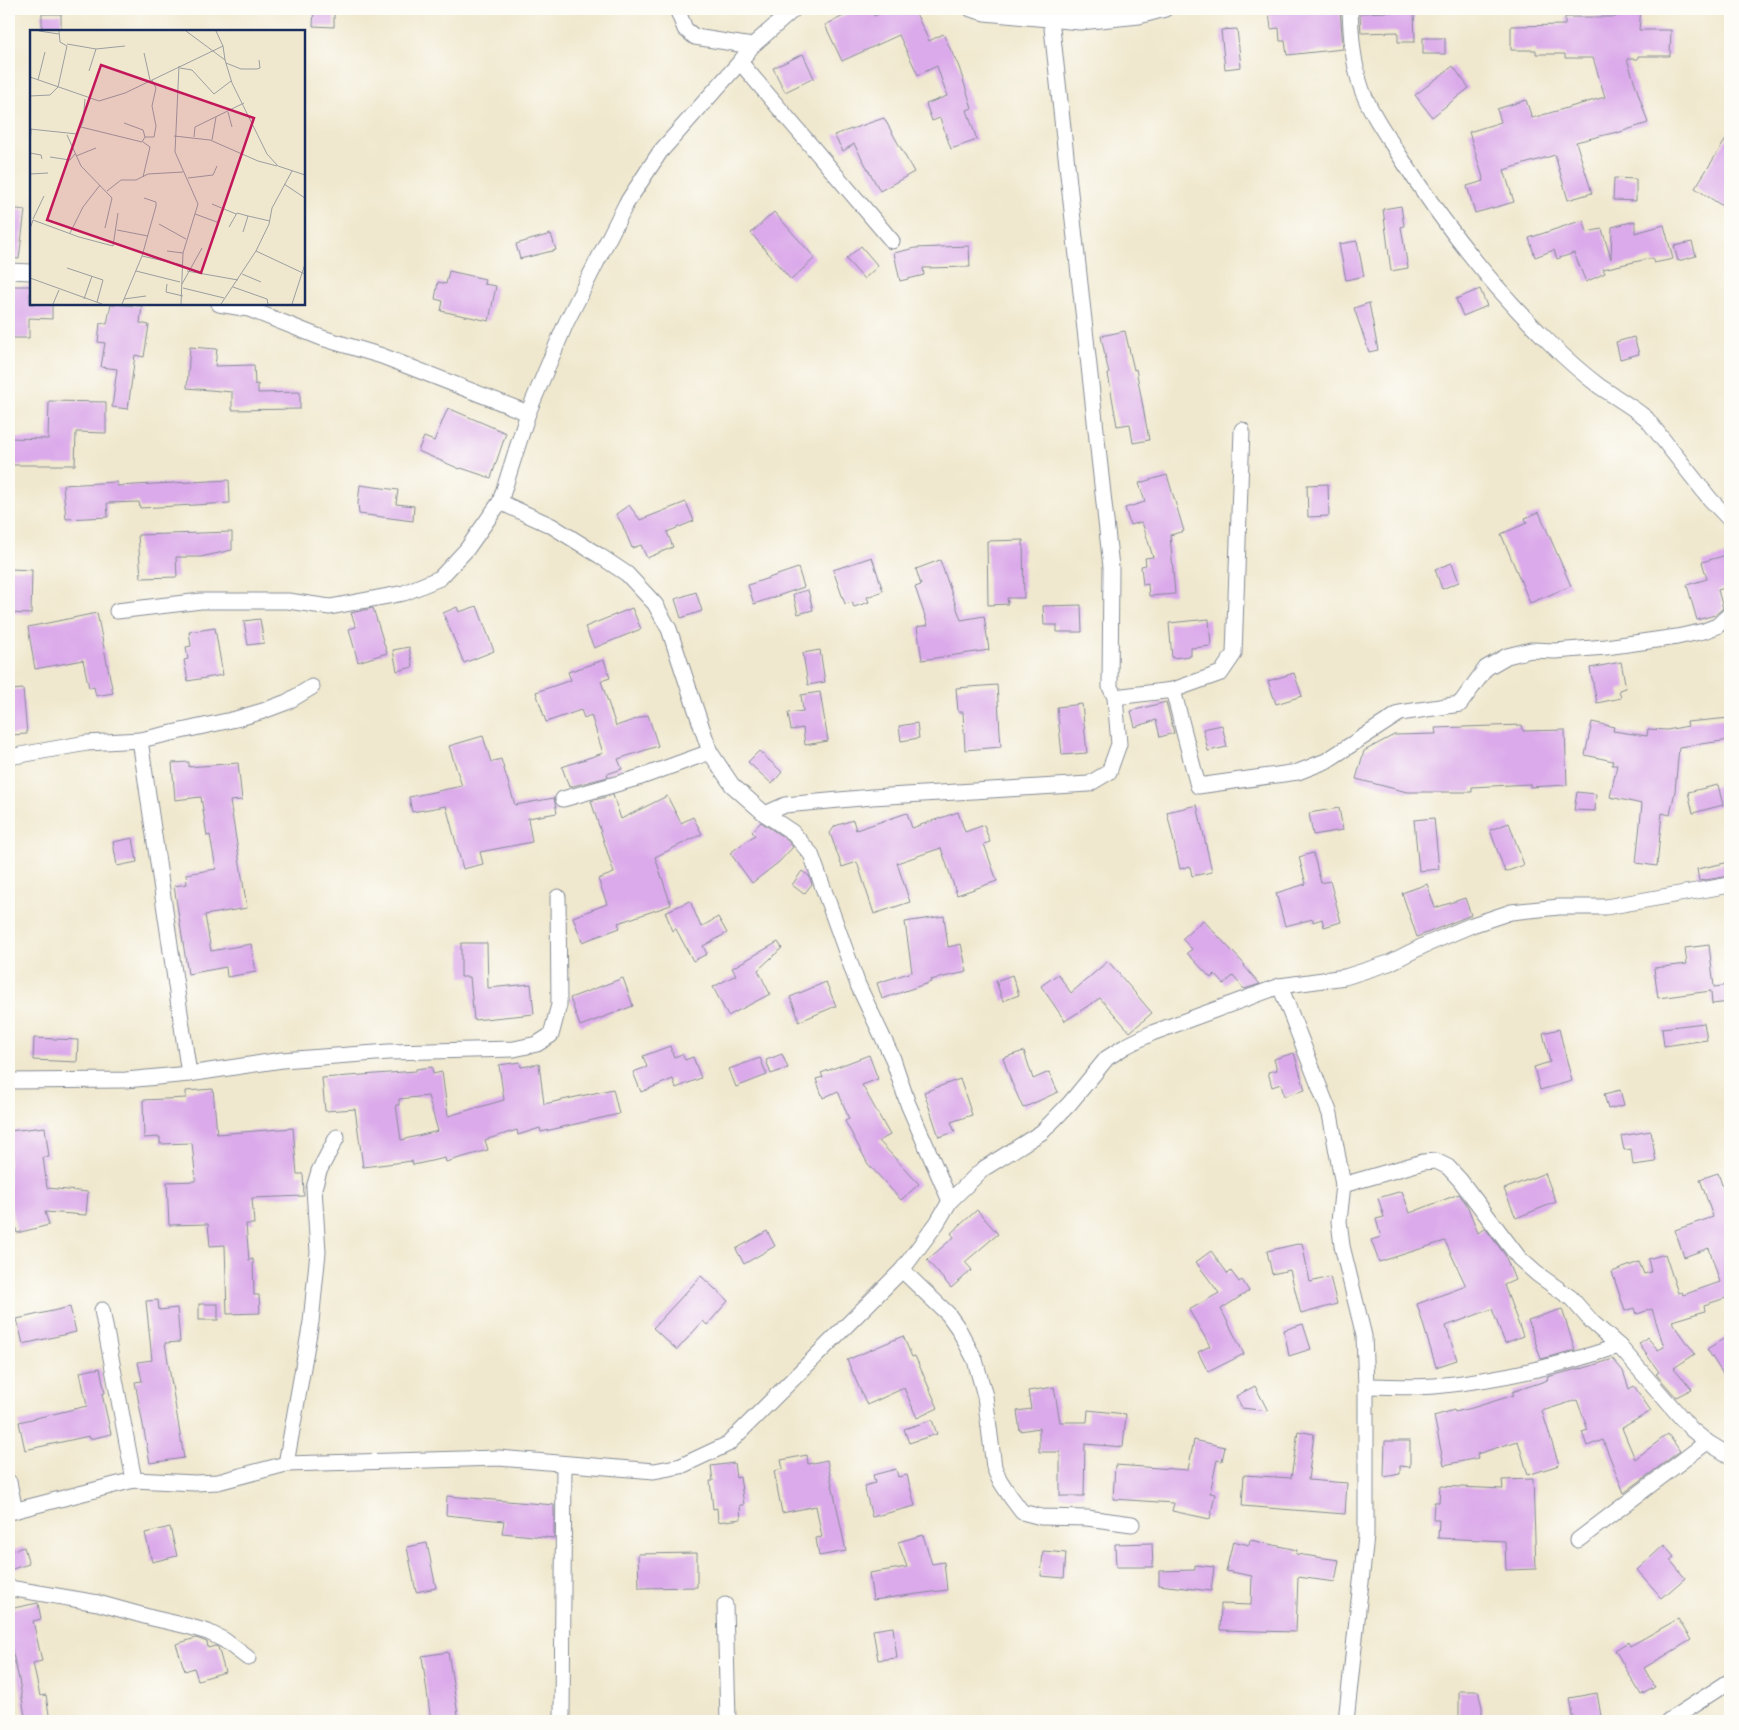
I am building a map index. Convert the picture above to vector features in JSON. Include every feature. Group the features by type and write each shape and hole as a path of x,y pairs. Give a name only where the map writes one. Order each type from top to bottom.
{"street":[{"path":"677,9 685,29 695,37 752,46"},
{"path":"117,611 201,600 288,601 330,607 404,593 440,578 467,549 500,502 528,412 566,323 626,204 660,152 752,46 794,9"},
{"path":"971,9 985,13 1080,22 1139,16 1165,9"},
{"path":"1350,9 1352,52 1362,90 1372,113 1411,174 1447,224 1496,284 1551,344 1600,386 1646,418 1710,499 1730,520"},
{"path":"765,814 785,805 872,796 1090,784 1109,772 1119,744 1115,697 1110,687 1111,567 1051,19"},
{"path":"740,62 892,241"},
{"path":"9,272 30,272"},
{"path":"225,305 249,309 322,338 382,356 528,412"},
{"path":"1115,697 1173,690 1221,673 1234,654 1242,430"},
{"path":"500,502 552,526 600,556 627,574 654,604 669,630 710,752 732,786 765,814 792,832 811,854 858,985 893,1059 908,1104 950,1201"},
{"path":"1173,690 1198,786 1262,778 1315,767 1400,713 1460,704 1486,668 1507,656 1531,650 1606,647 1704,632 1717,626 1730,614"},
{"path":"9,757 87,743 140,740 236,719 287,702 312,687"},
{"path":"140,740 189,1074"},
{"path":"562,799 642,777 710,752"},
{"path":"9,1482 12,1512 134,1480 195,1483 218,1482 286,1464 499,1458 654,1471 681,1466 728,1444 902,1270 938,1223 950,1201 983,1169 1042,1132 1070,1103 1107,1058 1126,1046 1152,1033 1280,986 1345,977 1390,962 1472,925 1511,912 1558,907 1606,907 1730,885"},
{"path":"9,1081 126,1080 189,1074 282,1060 389,1052 514,1049 538,1044 551,1035 559,1005 558,897"},
{"path":"1280,986 1330,1114 1343,1185 1339,1221 1342,1246 1364,1336 1366,1536 1346,1721"},
{"path":"286,1464 311,1322 318,1252 314,1188 319,1171 337,1137"},
{"path":"1343,1185 1423,1162 1436,1161 1448,1167 1520,1258 1537,1274 1571,1298 1592,1322 1619,1346 1691,1429 1707,1442 1730,1456"},
{"path":"902,1270 948,1314 958,1328 975,1360 985,1396 994,1467 999,1479 1022,1512 1041,1517 1087,1518 1132,1524"},
{"path":"102,1310 134,1480"},
{"path":"1366,1386 1434,1386 1506,1377 1589,1356 1619,1346"},
{"path":"1578,1540 1707,1442"},
{"path":"562,1716 564,1464"},
{"path":"9,1588 98,1602 152,1618 188,1626 208,1632 224,1640 248,1658"},
{"path":"725,1605 728,1721"},
{"path":"1668,1721 1730,1681"}],"building":[{"path":"314,9 334,9 334,27 313,26"},
{"path":"858,9 871,9 874,16 889,9 914,9 929,41 943,34 959,67 972,108 967,110 977,140 951,149 940,118 932,121 926,104 947,96 937,66 918,75 899,35 842,61 825,25"},
{"path":"1340,9 1343,49 1287,55 1285,41 1280,41 1279,28 1271,29 1269,11"},
{"path":"1616,9 1641,9 1639,30 1671,30 1670,56 1638,56 1638,59 1627,59 1648,123 1617,133 1576,142 1592,193 1568,200 1555,155 1504,170 1514,202 1475,213 1467,186 1484,181 1469,132 1501,122 1497,109 1526,100 1532,118 1605,97 1593,58 1565,58 1565,54 1536,54 1536,50 1511,50 1511,26 1565,25 1565,17 1616,17"},
{"path":"1414,11 1415,42 1398,42 1398,32 1361,33 1360,13"},
{"path":"42,14 61,14 61,30 42,30"},
{"path":"1237,29 1241,67 1225,69 1221,30"},
{"path":"1423,38 1445,38 1445,54 1423,54"},
{"path":"803,54 814,78 785,92 773,68"},
{"path":"1453,66 1469,88 1432,117 1415,95"},
{"path":"884,118 914,172 880,191 854,144 843,151 834,135"},
{"path":"1730,133 1730,211 1695,188"},
{"path":"1614,178 1636,179 1636,201 1613,200"},
{"path":"1401,206 1404,226 1401,227 1408,268 1391,271 1383,209"},
{"path":"9,208 25,210 19,259 9,258"},
{"path":"774,212 815,258 791,280 751,233"},
{"path":"1583,220 1587,232 1602,229 1611,259 1612,227 1635,221 1635,233 1664,225 1673,259 1654,263 1652,258 1603,269 1605,273 1586,282 1574,253 1557,259 1554,250 1535,257 1529,238"},
{"path":"551,234 556,250 520,259 516,244"},
{"path":"1357,241 1364,276 1346,280 1339,244"},
{"path":"1692,242 1696,256 1678,261 1674,246"},
{"path":"861,246 878,266 864,279 846,259"},
{"path":"969,246 970,267 923,268 924,275 900,281 894,253 915,248"},
{"path":"449,271 485,279 484,284 496,286 489,321 441,311 443,301 435,299 438,282 446,284"},
{"path":"9,286 30,286 30,305 52,305 52,319 29,318 29,338 10,338"},
{"path":"1480,289 1487,306 1463,316 1456,299"},
{"path":"1369,303 1378,350 1369,352 1354,308"},
{"path":"111,305 126,305 142,306 140,323 149,325 144,357 135,355 128,409 112,407 117,369 101,367 105,343 98,342 100,323 107,324"},
{"path":"1125,331 1134,370 1136,369 1149,440 1133,443 1130,424 1117,426 1101,336"},
{"path":"1634,337 1639,354 1620,359 1616,342"},
{"path":"190,347 217,349 215,366 254,365 255,385 258,384 258,393 300,392 300,409 232,410 232,392 187,388"},
{"path":"49,401 106,402 106,433 76,432 75,465 9,465 9,438 48,439"},
{"path":"448,408 506,433 491,478 460,469 418,451 424,437 434,441"},
{"path":"1167,475 1184,531 1170,535 1175,594 1149,596 1148,584 1143,585 1141,566 1146,565 1145,558 1153,557 1142,522 1130,525 1125,508 1145,502 1139,483"},
{"path":"229,480 230,503 140,508 139,502 107,503 108,517 66,519 63,485 117,482 117,486"},
{"path":"1328,484 1329,516 1308,517 1307,485"},
{"path":"360,485 398,490 396,504 414,506 413,521 359,514"},
{"path":"686,502 694,521 667,532 673,547 647,558 641,545 632,548 616,514 629,505 640,520"},
{"path":"1539,512 1571,586 1530,603 1501,534 1527,523 1525,518"},
{"path":"232,532 232,550 201,557 176,557 177,577 141,578 138,535"},
{"path":"1023,540 1024,598 1007,598 1008,604 988,605 987,541"},
{"path":"1730,554 1730,586 1718,590 1723,608 1715,615 1697,620 1687,585 1707,579 1702,562"},
{"path":"872,557 883,591 867,597 869,602 854,607 852,602 845,604 833,570"},
{"path":"940,560 961,620 984,616 989,650 922,660 917,627 928,625 915,587 921,585 916,569"},
{"path":"1452,563 1459,582 1442,589 1435,569"},
{"path":"798,568 804,587 754,604 748,585"},
{"path":"10,569 32,570 31,614 9,613"},
{"path":"808,590 813,610 798,614 793,594"},
{"path":"696,592 702,611 681,618 675,599"},
{"path":"1081,605 1082,632 1057,632 1057,625 1044,625 1043,606"},
{"path":"477,606 494,651 464,663 443,613 457,607 459,612"},
{"path":"373,608 387,653 358,662 349,629 356,627 351,613"},
{"path":"632,608 641,629 594,648 585,627"},
{"path":"97,613 113,693 96,696 94,687 89,688 83,660 35,669 28,627"},
{"path":"260,619 264,643 248,645 244,621"},
{"path":"1209,619 1211,646 1191,648 1191,656 1172,658 1169,623"},
{"path":"215,628 223,675 188,681 184,660 188,659 186,647 191,646 189,632"},
{"path":"409,647 413,667 397,671 393,650"},
{"path":"820,650 825,682 808,685 803,653"},
{"path":"604,660 610,678 601,681 616,726 648,715 658,746 618,759 622,769 607,774 608,777 569,787 562,767 603,753 591,715 584,718 581,710 546,722 536,692 571,680 568,672"},
{"path":"1621,662 1626,688 1619,690 1621,698 1597,703 1590,668"},
{"path":"1294,673 1302,696 1276,704 1268,681"},
{"path":"997,685 1001,747 965,750 963,712 958,712 956,688"},
{"path":"23,689 27,734 9,735 9,690"},
{"path":"820,692 828,741 805,745 803,728 791,730 788,713 803,711 801,695"},
{"path":"1166,702 1174,733 1160,737 1156,720 1135,727 1131,711"},
{"path":"1082,704 1087,753 1062,755 1057,707"},
{"path":"1730,718 1730,740 1679,747 1675,791 1670,815 1662,813 1657,866 1636,863 1642,804 1610,797 1617,765 1612,765 1613,761 1585,755 1592,722 1614,727 1613,731 1647,736 1648,729 1667,730 1688,726 1687,722"},
{"path":"917,723 919,738 901,741 899,726"},
{"path":"1222,725 1227,747 1208,751 1203,729"},
{"path":"1522,725 1523,731 1565,730 1567,785 1530,787 1530,784 1472,787 1472,792 1407,792 1356,779 1364,751 1394,735 1436,734 1435,728"},
{"path":"483,736 491,762 501,759 515,805 554,798 557,813 528,818 532,842 480,852 483,864 463,869 446,806 412,812 409,797 462,786 449,746"},
{"path":"759,751 782,772 772,784 748,762"},
{"path":"189,762 189,767 238,763 242,800 230,801 247,908 205,915 211,951 251,944 256,972 227,977 226,967 188,974 174,886 187,884 186,874 216,869 210,835 207,836 201,797 175,800 172,763"},
{"path":"1718,785 1723,805 1693,813 1688,792"},
{"path":"1577,792 1596,794 1595,811 1574,810"},
{"path":"613,795 621,819 667,796 681,823 693,817 702,834 655,857 671,905 618,923 620,928 582,942 573,917 607,904 598,879 614,873 591,801"},
{"path":"1197,805 1212,872 1192,876 1190,866 1180,869 1167,812"},
{"path":"1339,808 1343,830 1313,835 1309,813"},
{"path":"958,812 965,832 984,825 990,842 984,844 997,881 957,895 941,848 897,863 910,902 874,914 857,862 842,867 830,833 835,826 853,820 856,830 907,813 912,828"},
{"path":"1434,818 1439,869 1419,871 1414,820"},
{"path":"761,822 786,839 793,847 779,862 752,883 730,853 755,835 752,832"},
{"path":"1509,823 1524,865 1505,872 1490,830"},
{"path":"133,838 137,862 117,866 113,842"},
{"path":"1313,853 1321,883 1330,881 1341,922 1324,927 1322,919 1313,922 1313,919 1285,926 1276,893 1306,884 1299,857"},
{"path":"1730,862 1730,876 1699,881 1697,869"},
{"path":"802,871 809,876 812,884 804,894 792,885"},
{"path":"1427,884 1435,908 1465,898 1471,915 1417,937 1402,893"},
{"path":"690,901 701,927 718,917 727,933 703,946 707,954 693,961 676,929 673,931 665,912"},
{"path":"944,916 948,947 961,944 967,972 930,980 931,982 882,999 877,983 912,972 905,922"},
{"path":"1203,920 1260,984 1244,989 1233,976 1224,984 1215,974 1211,978 1187,953 1192,949 1182,939"},
{"path":"778,942 782,948 758,970 770,994 728,1016 713,987 736,975 732,968"},
{"path":"461,943 487,943 488,988 531,984 534,1014 474,1020 470,977 461,977"},
{"path":"1709,945 1714,987 1730,985 1730,1002 1712,1004 1711,991 1658,998 1654,968 1687,964 1685,948"},
{"path":"1108,961 1152,1013 1130,1032 1100,998 1065,1021 1041,986 1058,974 1071,993"},
{"path":"1012,975 1019,995 1003,1001 996,981"},
{"path":"623,978 633,1006 580,1026 570,998"},
{"path":"826,982 836,1006 798,1022 798,1016 790,997"},
{"path":"1704,1023 1707,1040 1664,1046 1662,1028"},
{"path":"1559,1029 1572,1081 1540,1090 1534,1067 1550,1062 1543,1033"},
{"path":"34,1038 78,1040 77,1062 33,1060"},
{"path":"670,1046 674,1057 682,1054 685,1060 693,1057 701,1078 676,1088 673,1079 641,1092 633,1072 647,1067 643,1056"},
{"path":"1024,1051 1033,1079 1049,1072 1058,1092 1023,1108 1003,1058"},
{"path":"1294,1053 1305,1090 1284,1096 1281,1084 1272,1087 1268,1072 1277,1070 1274,1059"},
{"path":"782,1054 788,1068 771,1074 766,1060"},
{"path":"869,1055 878,1079 862,1085 890,1135 879,1141 919,1184 901,1200 868,1164 845,1121 849,1119 838,1091 823,1098 816,1079 823,1077 821,1073"},
{"path":"760,1058 767,1075 736,1087 729,1069"},
{"path":"520,1062 521,1067 539,1064 544,1104 613,1089 619,1114 541,1132 540,1128 518,1135 517,1130 485,1140 488,1150 446,1162 445,1158 413,1165 412,1161 363,1167 355,1109 325,1111 322,1078 416,1071 416,1069 432,1067 433,1074 442,1072 448,1116 504,1100 499,1065","holes":["428,1096 438,1131 401,1140 396,1105 399,1105 399,1099"]},
{"path":"960,1079 972,1115 951,1122 955,1132 939,1137 924,1092"},
{"path":"213,1089 217,1134 293,1128 297,1174 303,1174 304,1196 252,1198 254,1224 246,1224 249,1260 253,1259 254,1295 259,1295 260,1313 227,1314 225,1245 210,1246 208,1224 169,1225 167,1182 196,1181 192,1143 160,1144 160,1137 144,1138 143,1100 186,1098 186,1091"},
{"path":"1620,1090 1624,1105 1608,1109 1604,1094"},
{"path":"45,1127 49,1157 43,1157 47,1188 88,1192 86,1215 45,1212 49,1225 17,1233 9,1199 9,1131"},
{"path":"1651,1131 1656,1162 1633,1165 1631,1149 1624,1150 1621,1136"},
{"path":"1545,1173 1556,1202 1516,1218 1504,1189"},
{"path":"1718,1173 1730,1209 1730,1302 1727,1303 1726,1298 1704,1305 1705,1311 1672,1321 1695,1354 1674,1368 1692,1389 1676,1397 1656,1374 1659,1372 1639,1344 1647,1337 1658,1350 1664,1347 1652,1309 1637,1314 1635,1308 1625,1311 1612,1272 1639,1262 1644,1274 1651,1272 1648,1259 1665,1254 1678,1293 1682,1292 1683,1295 1720,1282 1709,1248 1684,1257 1675,1230 1713,1217 1700,1179"},
{"path":"1402,1191 1410,1213 1459,1194 1467,1205 1478,1233 1485,1228 1505,1255 1515,1280 1504,1285 1523,1336 1505,1343 1492,1309 1446,1326 1457,1360 1436,1367 1417,1304 1466,1286 1445,1241 1379,1262 1371,1240 1381,1237 1376,1219 1384,1217 1378,1198"},
{"path":"977,1210 998,1234 965,1262 972,1270 951,1288 927,1260 954,1237 951,1233"},
{"path":"767,1231 775,1246 744,1264 736,1249"},
{"path":"1302,1243 1310,1282 1330,1277 1337,1304 1301,1314 1290,1270 1272,1274 1267,1251"},
{"path":"1211,1251 1228,1274 1231,1271 1239,1282 1242,1280 1249,1291 1221,1309 1244,1354 1208,1372 1198,1352 1210,1346 1189,1310 1219,1293 1196,1262"},
{"path":"701,1276 728,1301 707,1325 703,1321 677,1350 653,1328"},
{"path":"158,1300 159,1310 177,1308 180,1342 165,1343 184,1458 150,1463 135,1382 142,1381 138,1362 152,1360 146,1301"},
{"path":"199,1304 218,1304 218,1320 199,1320"},
{"path":"70,1307 76,1332 23,1344 17,1319"},
{"path":"1562,1309 1575,1350 1541,1359 1528,1320"},
{"path":"1303,1324 1311,1349 1289,1356 1284,1330"},
{"path":"1730,1335 1730,1385 1707,1349"},
{"path":"903,1336 912,1357 915,1356 938,1408 917,1418 904,1388 867,1405 847,1360"},
{"path":"1613,1359 1623,1371 1629,1389 1634,1386 1651,1411 1622,1428 1635,1459 1668,1434 1680,1451 1624,1493 1603,1440 1587,1446 1582,1432 1588,1430 1577,1400 1542,1411 1559,1465 1528,1475 1518,1441 1477,1454 1478,1458 1444,1465 1434,1416 1454,1410 1455,1412 1472,1408 1514,1395 1512,1392 1548,1380 1547,1377"},
{"path":"100,1368 105,1393 102,1394 111,1434 90,1439 89,1436 25,1450 19,1422 87,1406 80,1372"},
{"path":"1255,1386 1268,1411 1242,1408 1236,1396"},
{"path":"1054,1387 1060,1422 1087,1422 1088,1410 1126,1414 1123,1447 1085,1444 1084,1496 1060,1496 1060,1452 1039,1452 1039,1428 1020,1431 1017,1411 1031,1409 1028,1391"},
{"path":"932,1420 937,1434 909,1443 904,1429"},
{"path":"1298,1431 1314,1434 1308,1480 1347,1483 1345,1514 1242,1506 1244,1475 1291,1478"},
{"path":"1194,1440 1225,1447 1222,1461 1217,1460 1210,1493 1215,1494 1210,1519 1172,1511 1174,1503 1113,1499 1115,1465 1188,1470"},
{"path":"1385,1441 1410,1441 1410,1467 1400,1466 1400,1474 1384,1477"},
{"path":"807,1455 808,1464 827,1460 846,1551 819,1556 816,1538 822,1537 816,1506 782,1513 774,1471 783,1469 781,1460"},
{"path":"734,1463 736,1478 740,1477 744,1505 740,1505 741,1519 718,1522 717,1508 713,1509 710,1481 713,1481 711,1466"},
{"path":"896,1469 898,1477 907,1475 915,1506 872,1517 864,1486 875,1483 873,1475"},
{"path":"1533,1479 1536,1569 1506,1570 1505,1541 1438,1538 1439,1520 1433,1520 1434,1502 1439,1502 1440,1486 1503,1489 1502,1480"},
{"path":"447,1496 554,1505 554,1538 502,1533 504,1521 446,1515"},
{"path":"170,1527 177,1556 152,1562 145,1533"},
{"path":"923,1535 932,1564 944,1562 947,1590 873,1600 869,1573 907,1567 898,1542"},
{"path":"1250,1540 1297,1550 1296,1554 1339,1560 1335,1582 1298,1577 1296,1632 1220,1630 1221,1604 1251,1605 1252,1576 1226,1571 1233,1541 1249,1545"},
{"path":"427,1543 436,1588 416,1592 407,1547"},
{"path":"1152,1543 1153,1567 1116,1567 1115,1544"},
{"path":"1664,1545 1674,1557 1670,1560 1685,1578 1662,1598 1637,1570"},
{"path":"24,1547 29,1564 9,1570 9,1551"},
{"path":"1043,1551 1066,1553 1064,1578 1041,1576"},
{"path":"697,1553 697,1587 639,1588 638,1554"},
{"path":"1195,1565 1214,1567 1211,1591 1159,1585 1159,1571 1195,1570"},
{"path":"38,1603 41,1619 33,1621 42,1661 33,1663 40,1696 46,1695 50,1721 34,1721 33,1716 25,1717 19,1679 9,1638 9,1609"},
{"path":"1678,1619 1691,1640 1644,1668 1655,1687 1641,1695 1615,1650 1628,1642 1630,1646"},
{"path":"893,1627 897,1658 878,1660 873,1630"},
{"path":"196,1638 207,1642 208,1648 218,1647 225,1672 198,1680 194,1668 185,1671 176,1644"},
{"path":"448,1652 459,1721 431,1721 422,1656"},
{"path":"1459,1691 1478,1691 1482,1707 1482,1721 1459,1721"},
{"path":"1597,1693 1601,1716 1573,1721 1569,1698"}]}
